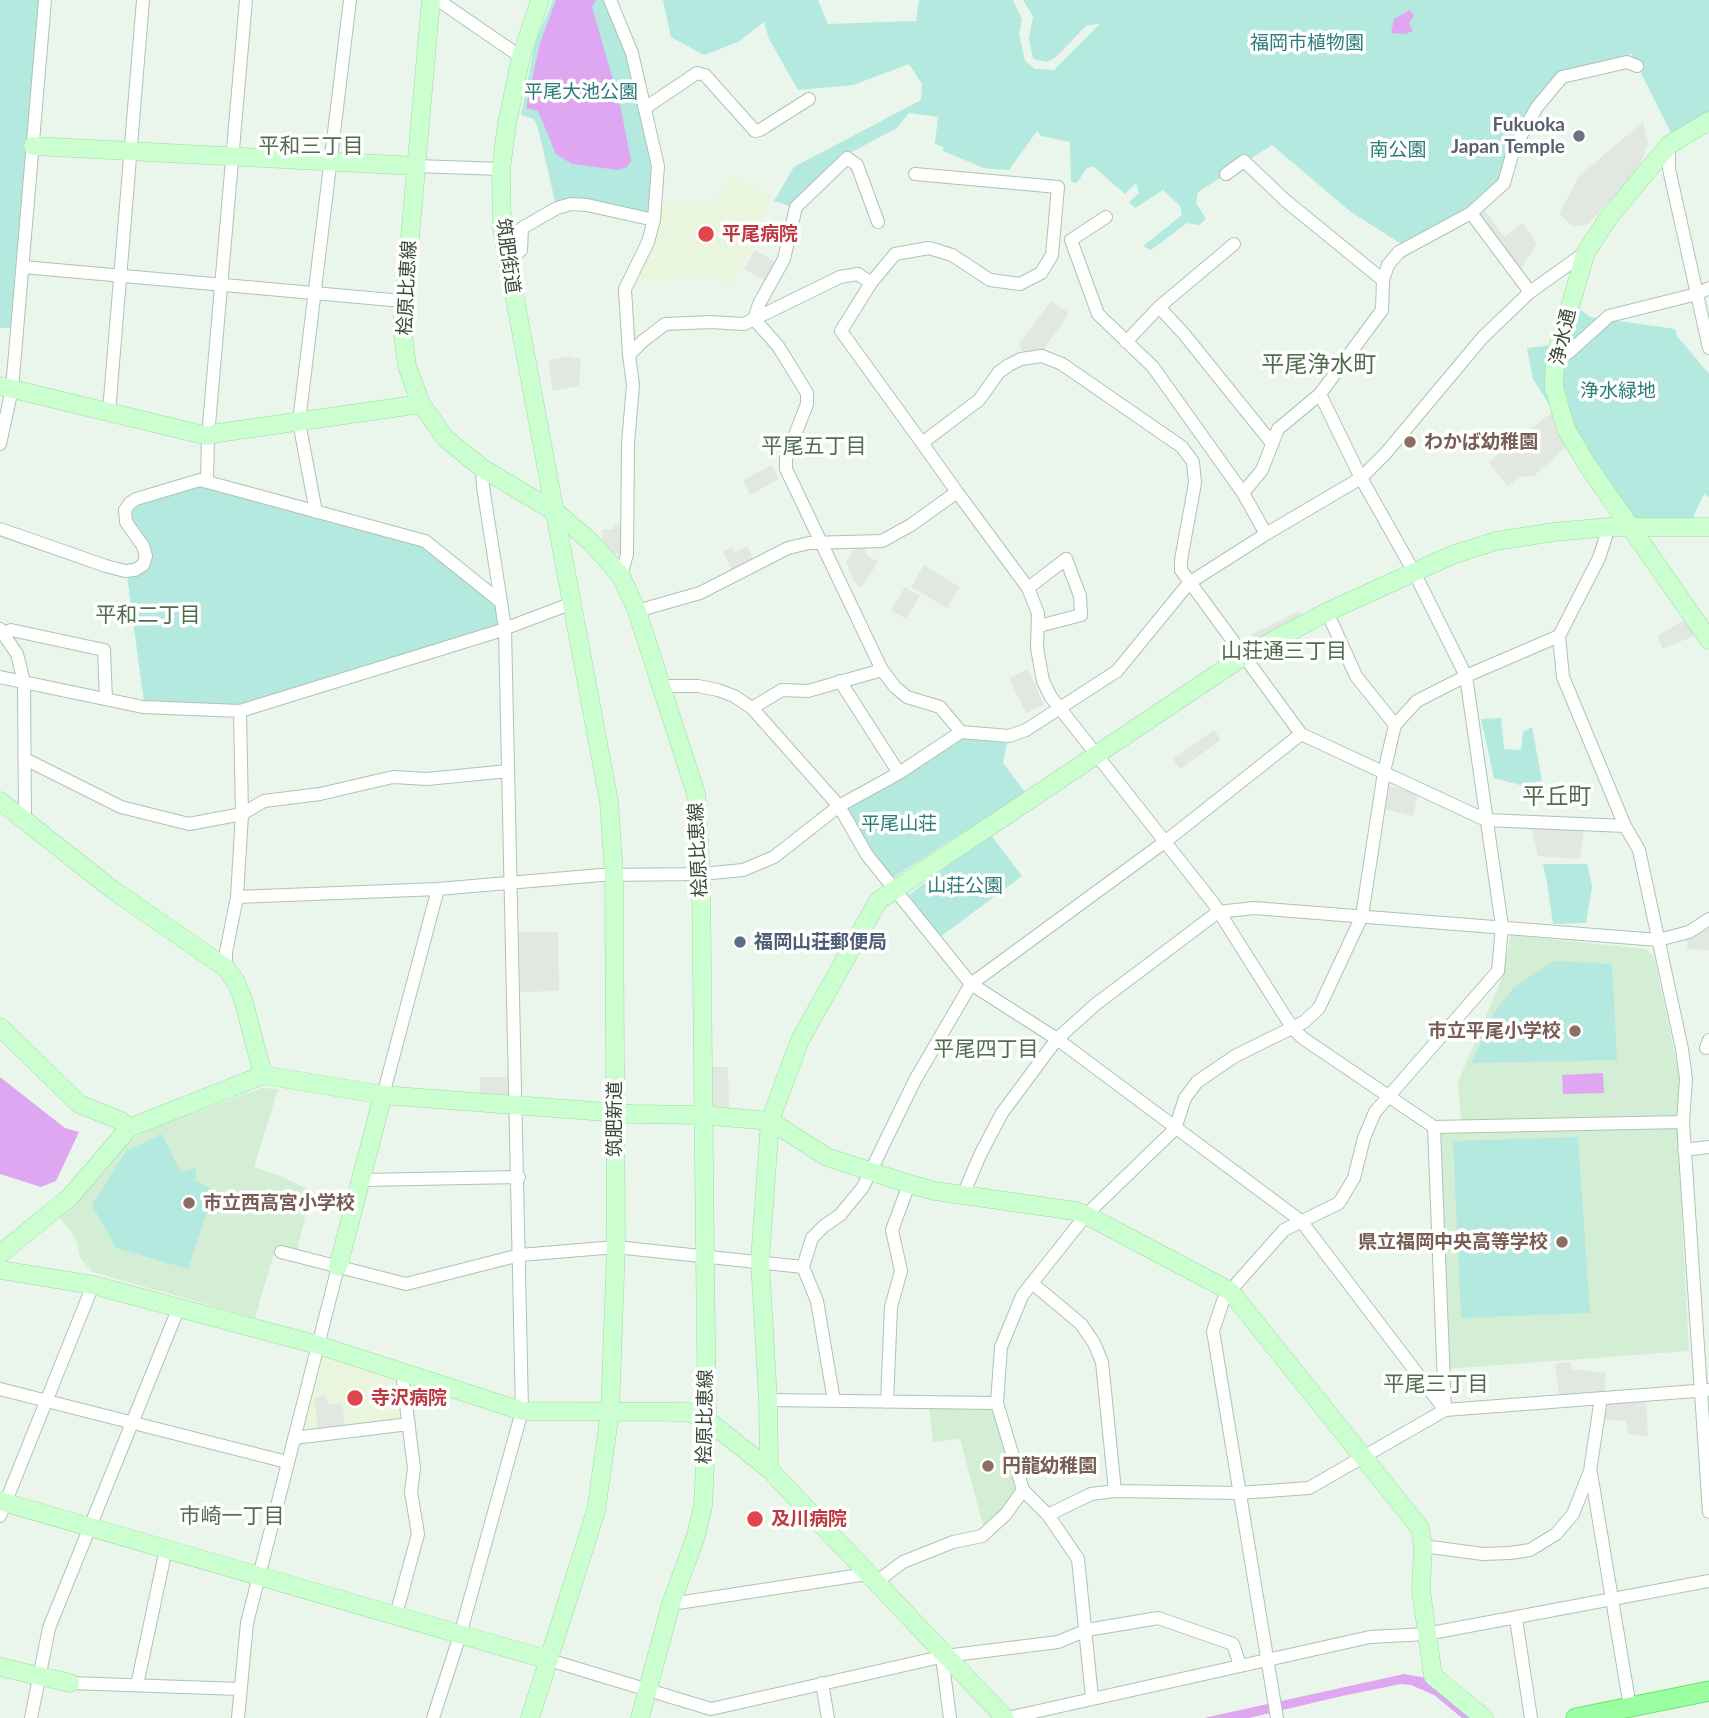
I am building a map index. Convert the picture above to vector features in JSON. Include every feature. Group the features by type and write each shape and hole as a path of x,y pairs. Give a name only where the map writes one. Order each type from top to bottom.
{"main road":[{"path":"1576,1718 1709,1691"}],"street":[{"path":"0,444 23,267 45,0"},
{"path":"109,412 143,0"},
{"path":"206,481 246,0"},
{"path":"316,512 299,422 350,0"},
{"name":"桧原比恵線","path":"431,0 402,327 407,366 421,404 446,439 482,468 556,513 591,542 621,576 637,611 696,794 701,874 707,1420 703,1506 696,1536 671,1604 640,1718"},
{"path":"438,0 521,57"},
{"name":"筑肥街道","path":"540,0 521,57 501,169 502,229 556,513"},
{"path":"610,0 632,53 658,166 654,220 648,242 625,289 633,386 628,443 627,554 621,576"},
{"path":"1242,493 1262,470 1278,429 1320,394 1382,310 1383,280 1388,265 1399,252 1471,213 1504,183 1514,148 1537,107 1562,77 1628,62 1637,66"},
{"path":"645,108 697,73 705,75 755,131 809,99"},
{"name":"浄水通","path":"1709,121 1669,145 1609,217 1586,251 1555,358 1554,387 1566,429 1588,466 1709,640"},
{"path":"1669,145 1669,169 1709,348"},
{"path":"33,146 501,169"},
{"path":"754,319 783,259 796,207 847,158 857,165 878,222"},
{"path":"1226,174 1244,161 1286,201 1383,280"},
{"path":"915,174 1058,187 1052,255 1041,273 1020,284 989,280 952,255 929,248 895,254 871,283 841,331 1028,588 1038,613 1037,648 1043,681 1060,709 1166,841 1218,912 1293,1029 1434,1127 1683,1122"},
{"path":"507,262 521,250 522,228 557,208 571,204 654,220"},
{"path":"1471,213 1530,292"},
{"path":"1106,217 1071,240 1098,314 1153,367 1242,493 1266,534"},
{"path":"1125,342 1159,307 1234,244"},
{"path":"237,897 438,889 614,875 701,874 743,870 774,857 839,806 899,773 961,732 1009,736 1026,730 1125,664 1189,583 1361,478 1385,454 1483,337 1530,292 1586,251"},
{"path":"23,267 404,301"},
{"path":"629,355 665,324 710,321 744,324 839,277 858,274 871,283"},
{"path":"1555,358 1569,353 1609,316 1697,295 1709,288"},
{"path":"1159,307 1271,442"},
{"path":"754,319 778,346 807,393 807,404 786,458 786,469 882,670 907,697 940,707 961,732"},
{"path":"922,443 979,400 999,372 1009,365 1021,359 1042,356 1062,364 1182,447 1193,462 1195,483 1181,570 1301,734 1486,820 1625,826"},
{"path":"6,387 208,436 421,404"},
{"path":"1276,1711 1213,1331 1223,1301 1230,1291 1284,1230 1339,1203 1354,1178 1364,1138 1375,1112 1498,971 1502,926 1466,676 1414,572 1361,478 1320,394"},
{"path":"433,1718 460,1635 522,1411 505,629 482,468"},
{"path":"0,529 106,566 135,570 143,565 146,556 143,546 126,522 125,510 130,503 200,480 425,541 501,602"},
{"path":"637,611 700,593 788,548 820,543 882,541 911,525 957,492"},
{"name":"筑肥新道","path":"530,1718 596,1511 610,1412 616,1247 614,875 609,802 570,604 556,513"},
{"path":"1609,527 1599,558 1559,636 1563,677 1625,826 1639,850 1682,1049 1686,1079 1684,1150 1704,1390 1709,1512"},
{"path":"769,1469 760,1261 770,1121 800,1040 878,901 1244,656 1327,612 1414,572 1452,555 1496,541 1554,532 1609,527 1709,527"},
{"path":"1028,588 1066,559 1080,596 1081,615 1039,626"},
{"path":"0,677 144,707 240,711 505,629 570,604"},
{"path":"1327,612 1356,676 1395,725"},
{"path":"25,820 24,682 17,654 1,631 11,630 104,650 106,699"},
{"path":"1092,1698 1079,1559 1048,1515 1023,1490 997,1404 1001,1348 1014,1312 1022,1296 1086,1215 1175,1129 1185,1098 1197,1082 1235,1056 1293,1029 1319,1008 1362,916 1384,772 1395,725 1416,701 1559,636"},
{"path":"752,708 782,690 808,691 882,670"},
{"path":"841,681 899,773"},
{"path":"662,686 698,686 718,690 734,696 752,708 839,806 866,855 971,984 1057,1039 1301,1220 1445,1410"},
{"path":"226,968 226,952 237,897 242,814 240,711"},
{"path":"834,1401 817,1301 803,1266 812,1238 840,1214 863,1187 915,1080 971,984 1166,841 1301,734"},
{"path":"25,759 121,807 188,824 242,814 264,801 320,794 393,777 427,779 508,771"},
{"path":"0,801 113,890 226,968 243,999 263,1075"},
{"path":"238,1718 247,1623 438,889"},
{"path":"963,1195 1002,1112 1057,1039 1096,1004 1218,912 1254,908 1658,940 1689,932 1709,919"},
{"path":"0,1027 79,1104 121,1121 129,1128"},
{"path":"0,1254 70,1197 129,1128 263,1075 383,1095 770,1121 827,1157 908,1184 1075,1211 1230,1291 1420,1528 1423,1546 1421,1590 1433,1676 1484,1718"},
{"path":"1434,1127 1445,1410"},
{"path":"1684,1150 1709,1147"},
{"path":"362,1180 519,1177"},
{"path":"887,1402 891,1307 901,1271 892,1230 908,1184"},
{"path":"281,1252 406,1284 520,1255 616,1247 803,1266"},
{"path":"0,1270 93,1285 178,1307 318,1345 522,1411 688,1412 707,1420 769,1469 943,1657 1006,1718 1370,1637 1426,1634 1709,1581"},
{"path":"1032,1283 1081,1324 1094,1343 1102,1362 1115,1491"},
{"path":"93,1285 1,1507 90,1527 711,1709 943,1657 1058,1643 1087,1630 1158,1618 1233,1644 1240,1665"},
{"path":"31,1718 49,1628 178,1307"},
{"path":"396,1615 418,1534 411,1492 414,1468 402,1373"},
{"path":"0,1388 287,1462"},
{"path":"1048,1515 1091,1494 1115,1491 1239,1493 1309,1488 1445,1410 1704,1390"},
{"path":"1423,1546 1483,1554 1510,1553 1530,1550 1556,1534 1573,1514 1590,1471 1601,1398"},
{"path":"768,1401 997,1404"},
{"path":"294,1438 409,1424"},
{"path":"1590,1471 1630,1707"},
{"path":"671,1604 871,1578 953,1542 982,1536 1006,1514 1023,1490"},
{"path":"137,1685 166,1549"},
{"path":"1516,1619 1531,1718"},
{"path":"943,1657 950,1718"},
{"path":"0,1667 70,1683 240,1689"},
{"path":"822,1684 828,1718"}],"shaded area":[{"path":"556,0 596,0 592,7 620,104 631,161 627,167 618,170 572,164 556,154 538,111 526,108 540,43"},
{"path":"1410,10 1414,16 1409,23 1413,31 1405,34 1391,33 1394,19"},
{"path":"1643,122 1648,144 1638,170 1588,224 1574,227 1559,214 1579,176"},
{"name":"平尾病院","path":"731,174 771,196 751,251 729,287 713,279 633,281 653,244 663,204 714,202"},
{"path":"1485,211 1504,237 1523,223 1537,244 1520,270 1480,214"},
{"path":"755,250 778,264 768,282 744,269"},
{"path":"1051,301 1069,313 1044,349 1022,351 1019,343"},
{"path":"571,356 581,358 579,386 553,391 548,360"},
{"path":"1551,413 1567,446 1534,476 1519,477 1508,487 1488,462"},
{"path":"772,465 779,479 750,495 743,480"},
{"path":"620,524 620,554 612,553 602,542 602,530 613,529 614,525"},
{"path":"747,546 753,558 732,569 723,552 732,547 735,552"},
{"path":"864,547 867,555 878,562 861,588 854,581 846,562 854,550"},
{"path":"924,565 960,587 947,608 911,587"},
{"path":"905,587 920,596 906,619 891,610"},
{"path":"1299,611 1303,618 1255,641 1252,634"},
{"path":"1687,618 1694,636 1662,649 1658,636"},
{"path":"1028,669 1044,705 1026,713 1009,678"},
{"path":"1214,730 1221,740 1180,769 1173,759"},
{"path":"1389,786 1418,793 1413,816 1384,809"},
{"path":"1531,826 1584,829 1580,859 1538,856"},
{"path":"1709,922 1709,950 1687,949 1687,936"},
{"path":"519,932 558,932 559,991 520,992"},
{"name":"市立平尾小学校","path":"1511,935 1646,949 1654,956 1681,1083 1677,1117 1461,1120 1458,1082 1501,981"},
{"path":"710,1067 728,1067 729,1108 711,1108"},
{"path":"1603,1073 1604,1093 1563,1094 1562,1075"},
{"path":"0,1077 65,1128 79,1132 56,1181 41,1187 0,1174"},
{"path":"480,1077 509,1077 509,1098 480,1097"},
{"name":"市立西高宮小学校","path":"261,1088 278,1089 254,1167 311,1191 297,1251 276,1246 255,1318 92,1272 80,1257 76,1239 58,1215 125,1142 158,1126"},
{"name":"県立福岡中央高等学校","path":"1677,1127 1689,1351 1446,1369 1437,1134"},
{"name":"寺沢病院","path":"323,1354 396,1376 402,1420 306,1433 303,1430"},
{"path":"1571,1362 1571,1369 1606,1373 1604,1392 1559,1395 1555,1364"},
{"path":"326,1396 328,1405 342,1403 345,1426 318,1429 314,1397"},
{"path":"1646,1399 1648,1436 1628,1434 1626,1421 1601,1419 1605,1402"},
{"name":"円龍幼稚園","path":"929,1405 993,1407 1016,1490 1009,1503 984,1529 960,1439 933,1442"},
{"path":"1404,1674 1427,1678 1472,1718 1462,1718 1434,1695 1411,1685 1401,1684 1249,1718 1204,1718"}],"green space":[{"path":"0,0 41,0 12,328 0,328"},
{"name":"平尾大池公園","path":"553,0 605,0 623,38 646,129 653,185 651,215 589,199 555,201 538,128 534,119 521,115 535,43"},
{"name":"南公園","path":"663,0 818,0 828,24 916,21 919,0 1013,0 1022,20 1019,34 1025,61 1035,69 1054,70 1100,24 1087,25 1056,57 1047,62 1033,59 1029,39 1033,16 1023,0 1709,0 1709,112 1677,134 1671,133 1631,53 1628,57 1561,74 1501,182 1480,199 1403,245 1351,212 1272,145 1198,192 1196,203 1206,219 1199,225 1187,223 1151,250 1143,246 1182,215 1180,206 1163,190 1135,208 1129,202 1139,193 1136,183 1125,194 1093,166 1086,169 1077,183 1071,182 1070,142 1041,136 1037,131 1009,170 984,168 943,151 943,147 935,144 938,117 909,113 897,128 846,155 795,208 774,201 794,167 921,100 922,84 909,64 853,85 798,90 769,39 764,22 738,42 704,55 671,37"},
{"name":"浄水緑地","path":"1581,310 1590,317 1675,329 1677,336 1709,374 1709,497 1704,494 1689,526 1639,522 1608,481 1590,469 1533,379 1527,348 1561,344"},
{"path":"204,485 423,546 498,607 498,626 243,706 144,702 127,576 145,570 152,552 130,521 134,506"},
{"path":"1501,718 1504,749 1521,750 1523,732 1532,727 1542,780 1524,786 1494,778 1481,719"},
{"name":"平尾山荘","path":"961,738 1007,743 1003,763 1025,792 891,879 870,858 844,810"},
{"name":"山荘公園","path":"990,834 1022,876 940,937 909,895"},
{"path":"1543,864 1587,864 1592,886 1586,923 1553,924"},
{"path":"1554,961 1612,964 1617,1060 1472,1063 1491,1017 1513,988"},
{"path":"162,1134 181,1172 196,1168 196,1181 214,1190 188,1269 116,1248 92,1205 126,1151"},
{"path":"1578,1137 1590,1313 1461,1318 1453,1141"}],"place":[{"name":"Fukuoka Japan Temple","path":"1579,136"},
{"name":"平尾病院","path":"706,234"},
{"name":"わかば幼稚園","path":"1410,442"},
{"name":"福岡山荘郵便局","path":"740,942"},
{"name":"市立平尾小学校","path":"1575,1031"},
{"name":"市立西高宮小学校","path":"189,1203"},
{"name":"県立福岡中央高等学校","path":"1562,1242"},
{"name":"寺沢病院","path":"355,1398"},
{"name":"円龍幼稚園","path":"988,1466"},
{"name":"及川病院","path":"755,1519"}],"district":[{"name":"平和三丁目","path":"311,146"},
{"name":"平尾浄水町","path":"1319,365"},
{"name":"平尾五丁目","path":"814,446"},
{"name":"平和二丁目","path":"148,615"},
{"name":"山荘通三丁目","path":"1284,651"},
{"name":"平丘町","path":"1557,797"},
{"name":"平尾四丁目","path":"986,1049"},
{"name":"平尾三丁目","path":"1436,1384"},
{"name":"市崎一丁目","path":"232,1516"}],"park label":[{"name":"福岡市植物園","path":"1307,43"}]}
